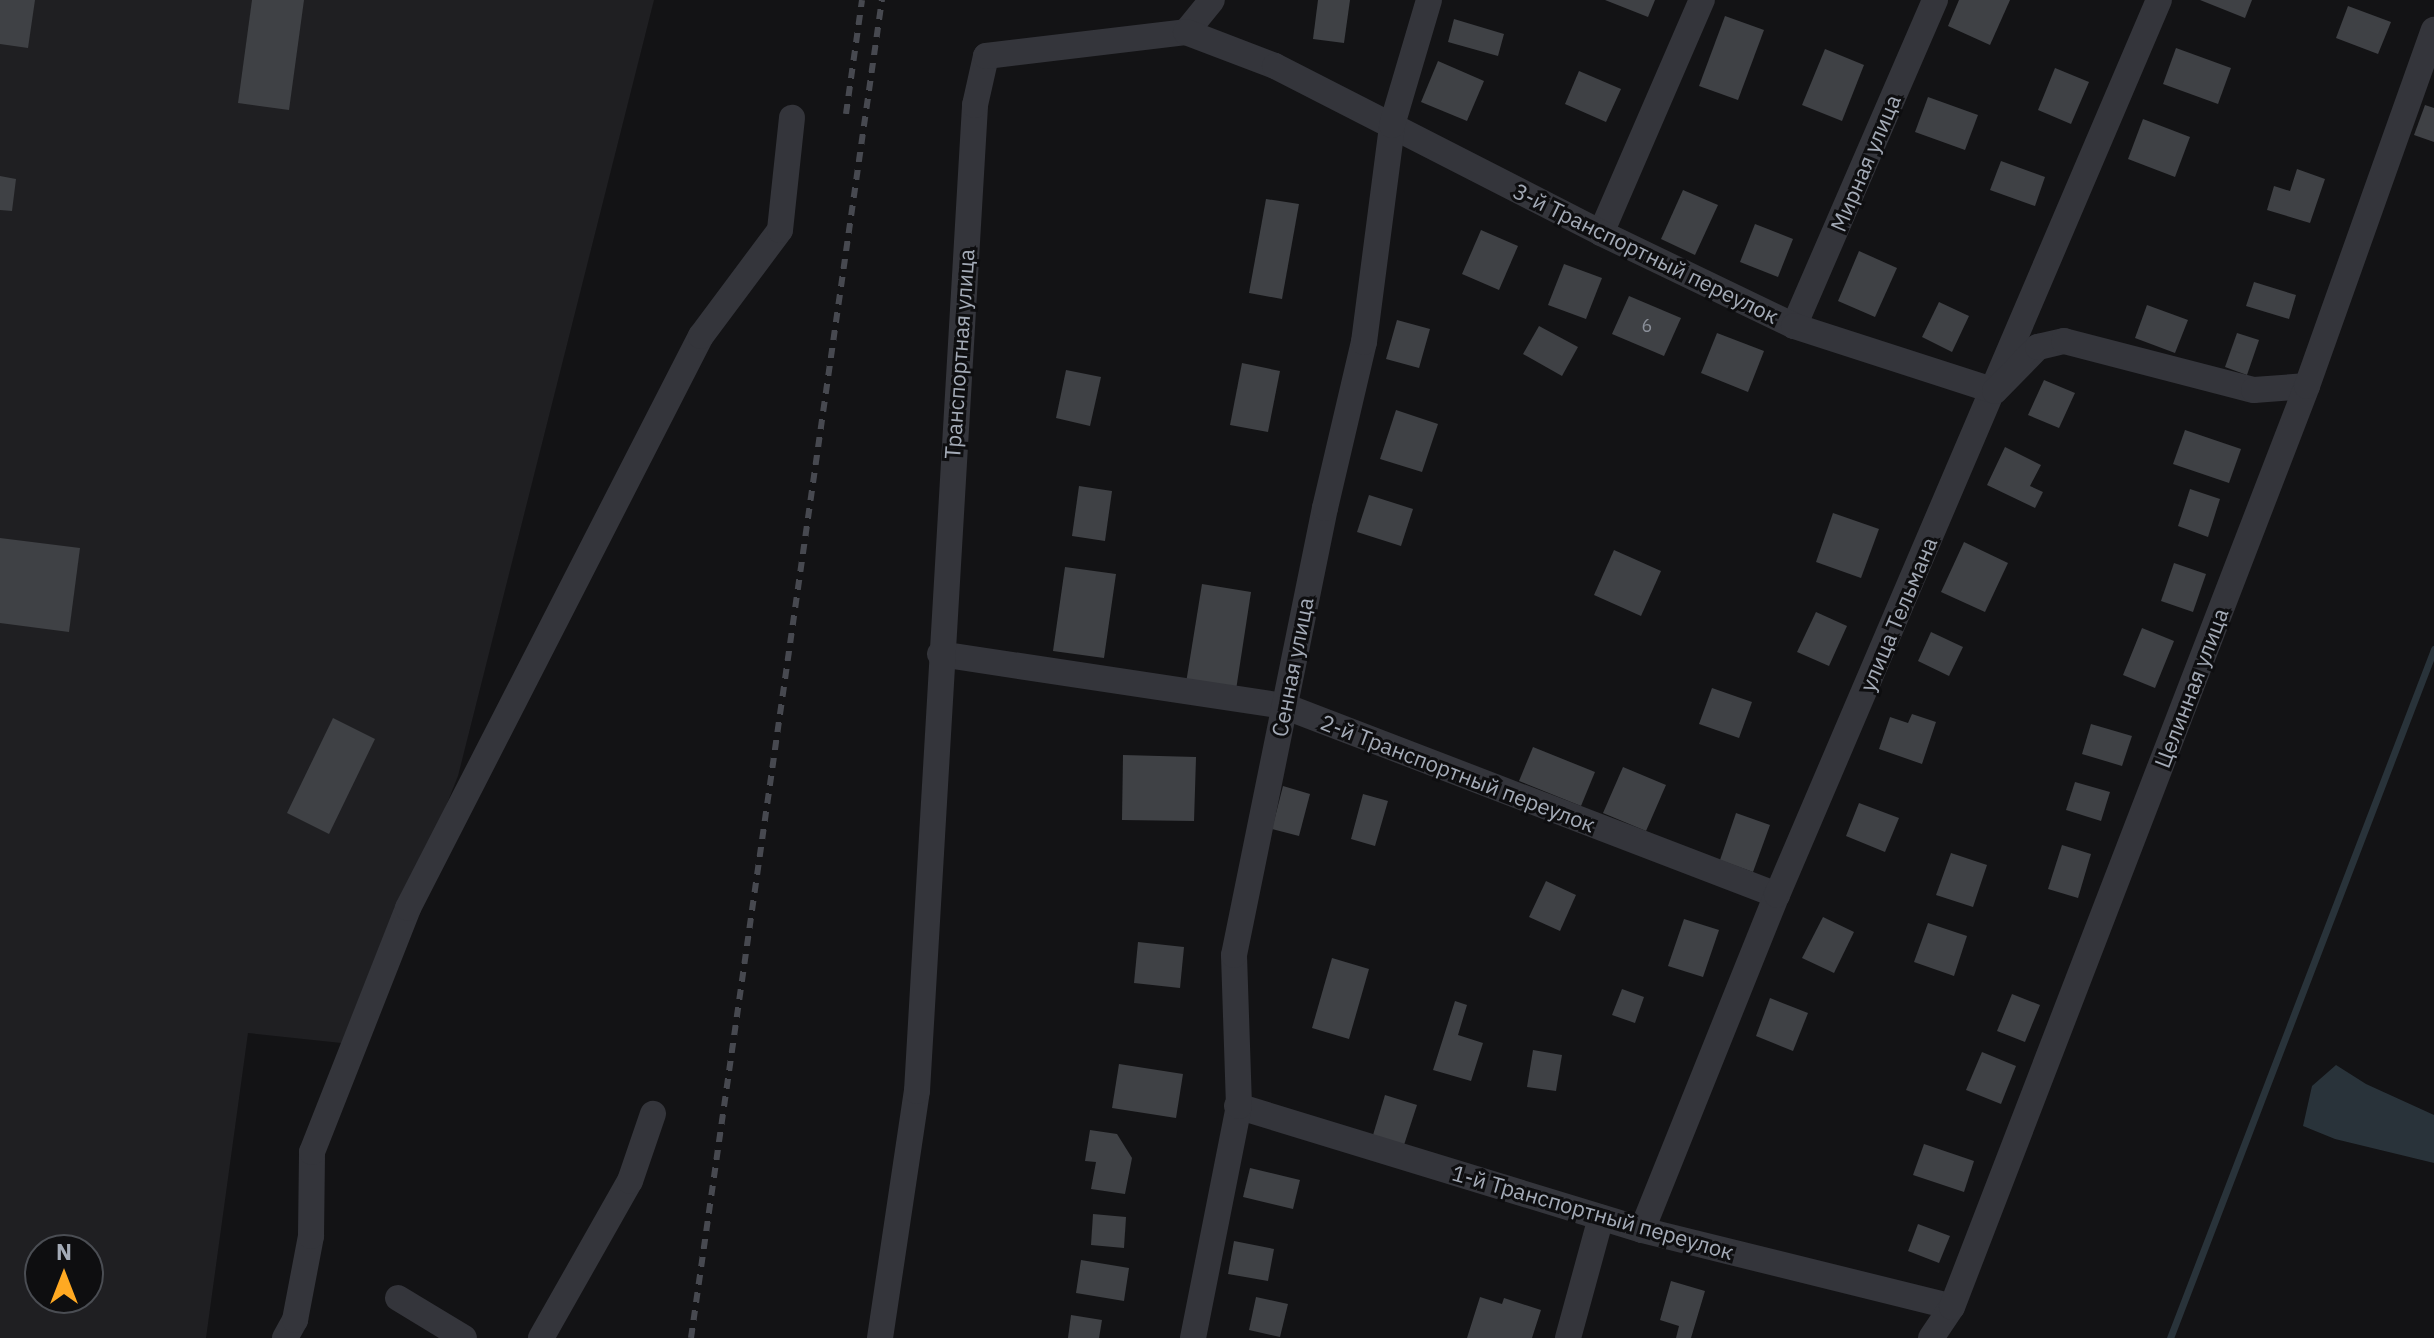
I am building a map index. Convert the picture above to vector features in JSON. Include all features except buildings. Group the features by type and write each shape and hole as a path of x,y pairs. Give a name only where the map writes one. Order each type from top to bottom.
{"street":[{"path":"1186,32 1212,0"},
{"name":"Сенная улица","path":"1193,1338 1238,1106 1234,955 1325,508 1364,342 1392,125 1429,0"},
{"path":"1601,233 1702,0"},
{"name":"Мирная улица","path":"1794,326 1935,0"},
{"name":"улица Тельмана","path":"1642,1230 1777,895 1995,391 2159,0"},
{"name":"Целинная улица","path":"1931,1338 1952,1307 2307,386 2434,30"},
{"name":"3-й Транспортный переулок","path":"986,56 1186,32 1275,66 1601,233 1794,326 1995,391"},
{"name":"Транспортная улица","path":"880,1338 917,1091 940,654 975,105 986,56"},
{"path":"285,1338 295,1320 311,1236 312,1152 408,908 701,336 780,230 792,118"},
{"path":"1995,391 2038,347 2064,341 2254,390 2307,386"},
{"name":"2-й Транспортный переулок","path":"940,654 1284,706 1777,895"},
{"name":"1-й Транспортный переулок","path":"1238,1106 1642,1230 1952,1307"},
{"path":"541,1338 630,1181 653,1114"},
{"path":"1568,1338 1601,1217"},
{"path":"398,1298 464,1338"}],"shaded area":[{"path":"0,0 654,0 458,776 351,1044 248,1033 206,1338 0,1338"},
{"path":"2336,1065 2366,1084 2434,1115 2434,1163 2335,1139 2303,1126 2312,1086"}],"waterway":[{"path":"2170,1338 2434,649"}],"railway":[{"path":"846,114 862,0"},
{"path":"691,1338 882,0"}]}
